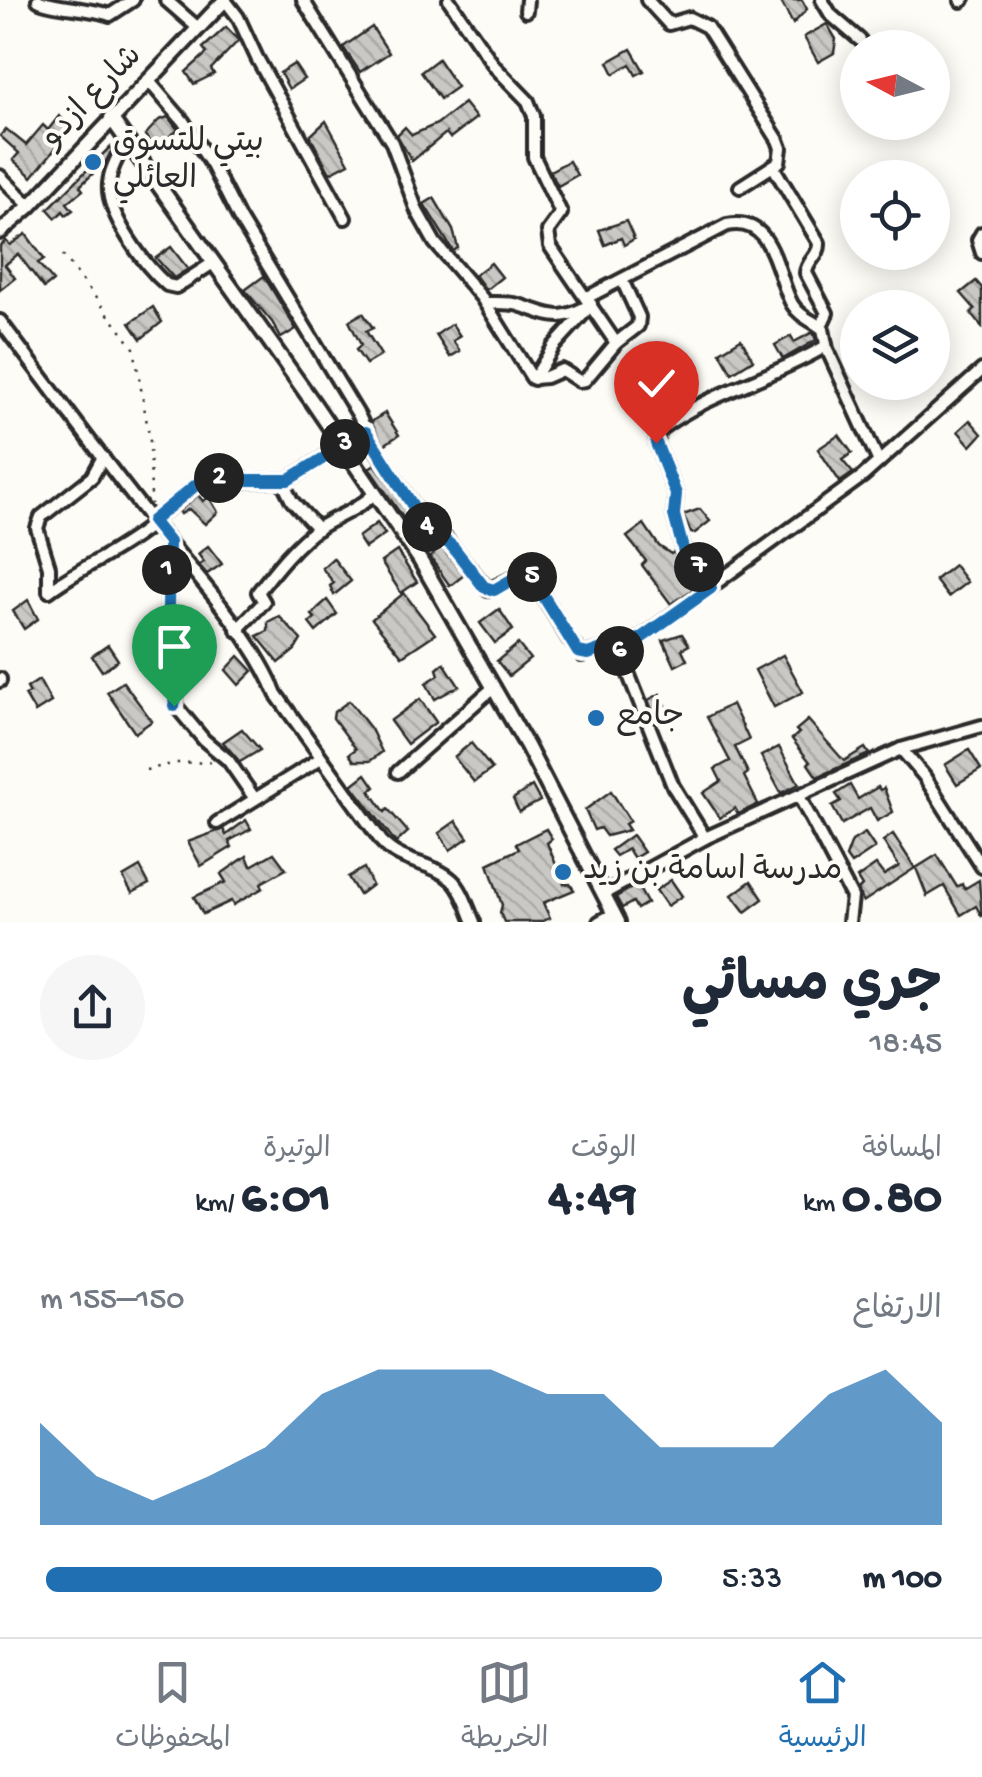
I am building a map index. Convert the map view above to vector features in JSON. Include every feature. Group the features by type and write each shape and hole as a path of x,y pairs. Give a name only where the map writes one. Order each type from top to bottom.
{"street":[{"path":"38,0 46,5 63,4 110,15 133,0"},
{"path":"166,0 198,28"},
{"path":"225,0 238,17 345,218"},
{"name":"شارع ازدو","path":"0,232 30,206 225,0"},
{"path":"304,0 392,143 416,211 435,244 485,302 534,379"},
{"path":"449,0 495,67 522,92 532,108 534,157 561,213 551,224 548,240 616,343"},
{"path":"646,0 664,21 677,24 689,18 698,20 716,36 778,140 781,154 774,168 740,186"},
{"path":"822,0 831,15 848,30"},
{"path":"148,80 183,121 212,165 366,432 423,522 453,547 484,587 494,590 520,575 531,576 578,652 588,654 616,644 673,786 704,838"},
{"path":"111,118 420,560 494,688 616,918 600,922"},
{"path":"126,140 108,181 112,207 129,238 167,285 176,286 213,262"},
{"path":"774,168 819,243 818,254 806,273 828,314 822,326"},
{"path":"0,176 30,206"},
{"path":"485,302 522,306 538,315 558,318 575,314 622,280 706,235 728,225 745,224 758,231 768,245 798,312 822,326 826,346 880,462"},
{"path":"982,233 978,240 982,253"},
{"path":"534,379 562,370 579,381 586,380 616,343 640,322 622,280"},
{"path":"534,379 589,301"},
{"path":"0,321 237,630 276,694 390,850 449,878 456,884 474,922"},
{"path":"711,588 697,564 685,556 674,515 676,494 656,443 659,430 702,402 726,395 775,368 789,367 826,346"},
{"path":"620,653 880,462 982,370"},
{"path":"103,457 92,476 40,517 37,528 49,567 49,591 104,555 132,542 202,480 293,478 366,432"},
{"path":"282,481 292,501 318,528"},
{"path":"237,630 264,602 258,592 269,578 318,528 361,507 375,493"},
{"path":"169,542 168,608 176,642 178,679 174,706 228,760 254,799"},
{"path":"398,772 494,688"},
{"path":"602,894 704,838 901,750 982,726"},
{"path":"901,750 924,776 982,868"},
{"path":"217,823 321,758"},
{"path":"799,796 852,897 849,922"}],"path":[{"path":"63,255 134,348 150,441 153,522"},
{"path":"146,770 176,763 212,764 228,760"}],"building":[{"path":"780,0 802,0 807,9 793,24"},
{"path":"827,24 836,39 834,53 818,62 804,37"},
{"path":"226,27 239,40 211,69 214,74 194,84 186,72 207,53 203,48"},
{"path":"372,27 389,53 360,72 343,47"},
{"path":"631,49 644,71 636,75 630,64 614,74 608,62"},
{"path":"438,59 457,87 440,99 421,72"},
{"path":"294,64 304,79 289,89 280,73"},
{"path":"464,103 476,118 450,138 446,133 412,161 397,135 405,127 412,135 437,124"},
{"path":"59,116 73,127 32,177 13,160 19,153 0,136 6,129 26,145 43,125 48,130"},
{"path":"168,117 178,130 154,148 145,135 159,120"},
{"path":"326,121 349,163 330,173 310,136"},
{"path":"110,147 106,161 67,203 73,210 66,215 63,211 56,218 48,209"},
{"path":"569,161 577,175 558,186 550,171"},
{"path":"434,198 453,230 458,248 453,251 424,204"},
{"path":"626,221 634,239 624,245 621,238 605,245 599,230"},
{"path":"26,234 44,259 38,263 53,281 44,288 18,254 5,265 15,278 0,290 0,246 6,241 10,245"},
{"path":"171,247 188,269 174,278 156,258"},
{"path":"491,263 502,277 486,290 475,275"},
{"path":"264,276 296,329 281,338 245,290"},
{"path":"976,281 982,288 982,327 971,313 975,309 961,293"},
{"path":"153,307 162,322 141,339 130,323"},
{"path":"363,313 373,328 366,331 381,355 366,364 356,350 361,345 349,321"},
{"path":"452,324 460,336 453,341 460,351 450,357 436,335"},
{"path":"813,332 816,340 783,359 775,345 791,336 794,342"},
{"path":"741,339 753,360 732,373 720,352"},
{"path":"385,413 399,435 384,445 371,422"},
{"path":"970,420 982,434 971,446 958,431"},
{"path":"839,435 852,453 842,460 853,473 840,482 818,449"},
{"path":"375,464 421,530 415,535 369,468"},
{"path":"198,495 203,501 209,497 218,512 205,524 189,509 181,514 179,511"},
{"path":"700,509 710,521 691,533 683,515"},
{"path":"377,523 385,534 365,548 358,537"},
{"path":"644,524 659,546 674,552 685,567 682,575 692,585 692,590 671,604 627,537"},
{"path":"208,546 222,564 207,574 199,565 204,562 198,554"},
{"path":"441,547 464,575 450,586 430,557"},
{"path":"397,551 417,582 401,593 381,562"},
{"path":"333,558 351,581 334,595 330,586 334,583 322,568"},
{"path":"954,565 967,582 948,597 935,580"},
{"path":"404,593 435,634 402,656 372,619"},
{"path":"28,600 38,619 24,629 13,611"},
{"path":"327,600 337,614 316,632 309,623"},
{"path":"499,609 513,630 495,643 480,623"},
{"path":"279,616 301,640 279,663 257,636 268,631 268,622"},
{"path":"682,634 689,645 682,649 687,660 675,666 663,640"},
{"path":"518,644 530,659 509,676 497,661"},
{"path":"108,645 118,660 102,671 92,656"},
{"path":"783,655 803,692 774,707 755,670"},
{"path":"239,656 253,671 239,685 226,670"},
{"path":"444,663 459,686 435,699 426,683 439,675 437,669"},
{"path":"39,680 51,702 35,712 25,695 30,693 27,688"},
{"path":"123,682 152,721 135,733 107,692"},
{"path":"660,694 671,715 657,722 648,700"},
{"path":"420,699 436,722 407,744 390,721"},
{"path":"349,701 371,729 382,752 370,761 354,761 349,754 356,749 333,718 334,712"},
{"path":"732,704 749,740 735,747 758,804 738,814 735,808 720,818 703,793 721,781 715,769 730,761 707,717"},
{"path":"808,720 844,761 865,748 869,754 817,777 792,739"},
{"path":"242,729 260,750 240,762 223,742"},
{"path":"471,743 492,769 474,782 454,757"},
{"path":"779,747 799,784 781,793 761,756"},
{"path":"969,750 981,769 957,784 945,765"},
{"path":"366,774 375,787 370,791 385,812 388,809 408,832 396,843 352,785"},
{"path":"850,785 858,799 878,787 884,788 893,812 877,821 870,808 842,824 832,806 841,801 836,794"},
{"path":"532,786 540,801 519,812 513,799"},
{"path":"611,791 630,821 625,824 629,830 606,836 600,828 594,830 585,810"},
{"path":"246,820 251,829 229,841 232,847 201,866 188,842 223,829 226,835"},
{"path":"456,821 468,838 450,850 439,833"},
{"path":"546,829 552,839 547,843 564,884 570,884 574,890 543,903 550,918 540,922 504,922 488,864 519,849 516,844"},
{"path":"865,833 875,848 851,864 846,857 852,841"},
{"path":"893,834 915,868 863,902 857,878 876,865 884,875 899,866 883,841"},
{"path":"632,835 644,852 634,858 628,849 616,856 611,850"},
{"path":"274,853 286,869 233,905 231,901 203,914 194,897 226,882 221,874 247,856 251,866"},
{"path":"937,855 957,887 962,884 964,889 979,880 982,917 976,906 961,915 944,886 927,896 916,868"},
{"path":"140,867 149,884 132,893 123,877"},
{"path":"364,868 372,885 359,895 348,877"},
{"path":"671,880 682,896 667,906 656,890"},
{"path":"751,881 763,899 745,912 732,895"},
{"path":"637,885 647,903 637,909 633,902 622,908 616,897"}],"place":[{"name":"بيتي للتسوق العائلي","path":"93,162"},
{"name":"جامع","path":"596,718"},
{"name":"مدرسة اسامة بن زيد","path":"563,872"}],"route":[{"path":"174,706 178,679 176,642 168,608 169,542 152,521 194,491 202,480 288,480 366,432 423,522 446,539 484,587 494,590 520,575 531,576 578,652 588,654 616,644 620,653 711,588 697,564 685,556 674,515 676,494 656,443"}]}
